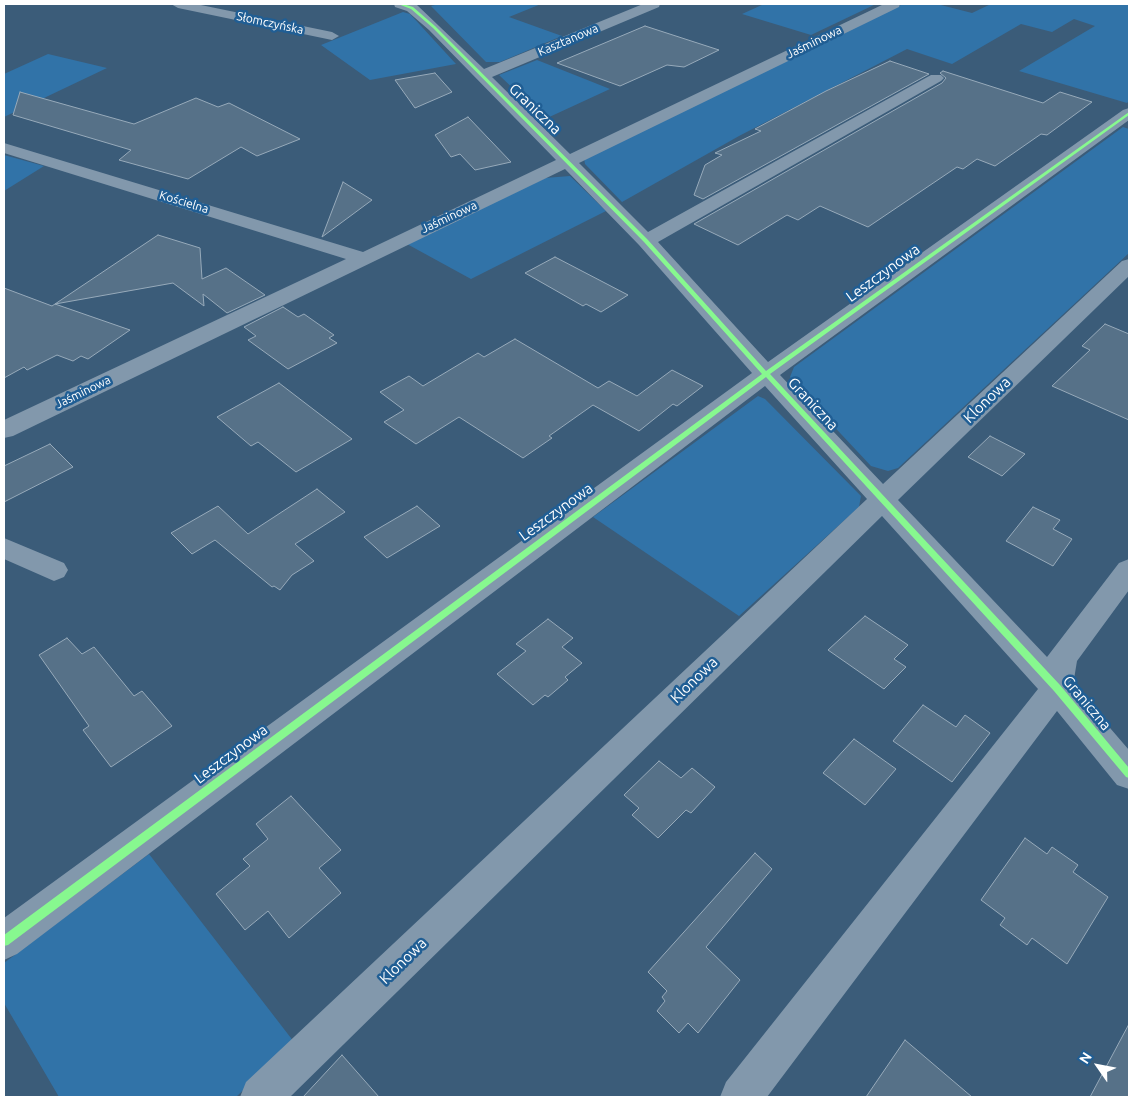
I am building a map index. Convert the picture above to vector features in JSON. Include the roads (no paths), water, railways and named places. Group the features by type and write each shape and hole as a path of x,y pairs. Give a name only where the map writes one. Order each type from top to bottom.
{"street":[{"name":"Słomczyńska","path":"178,4 332,36"},
{"name":"Kasztanowa","path":"481,76 654,4"},
{"name":"Jaśminowa","path":"4,430 894,4"},
{"name":"Graniczna","path":"411,5 569,161 646,241 766,374 1057,688 1129,774"},
{"path":"646,241 936,78"},
{"name":"Leszczynowa","path":"4,941 766,374 1129,113"},
{"name":"Kościelna","path":"4,148 363,258"},
{"name":"Klonowa","path":"261,1097 1129,264"},
{"path":"4,548 54,570"},
{"path":"741,1097 1057,688 1062,657 1129,570"}]}
